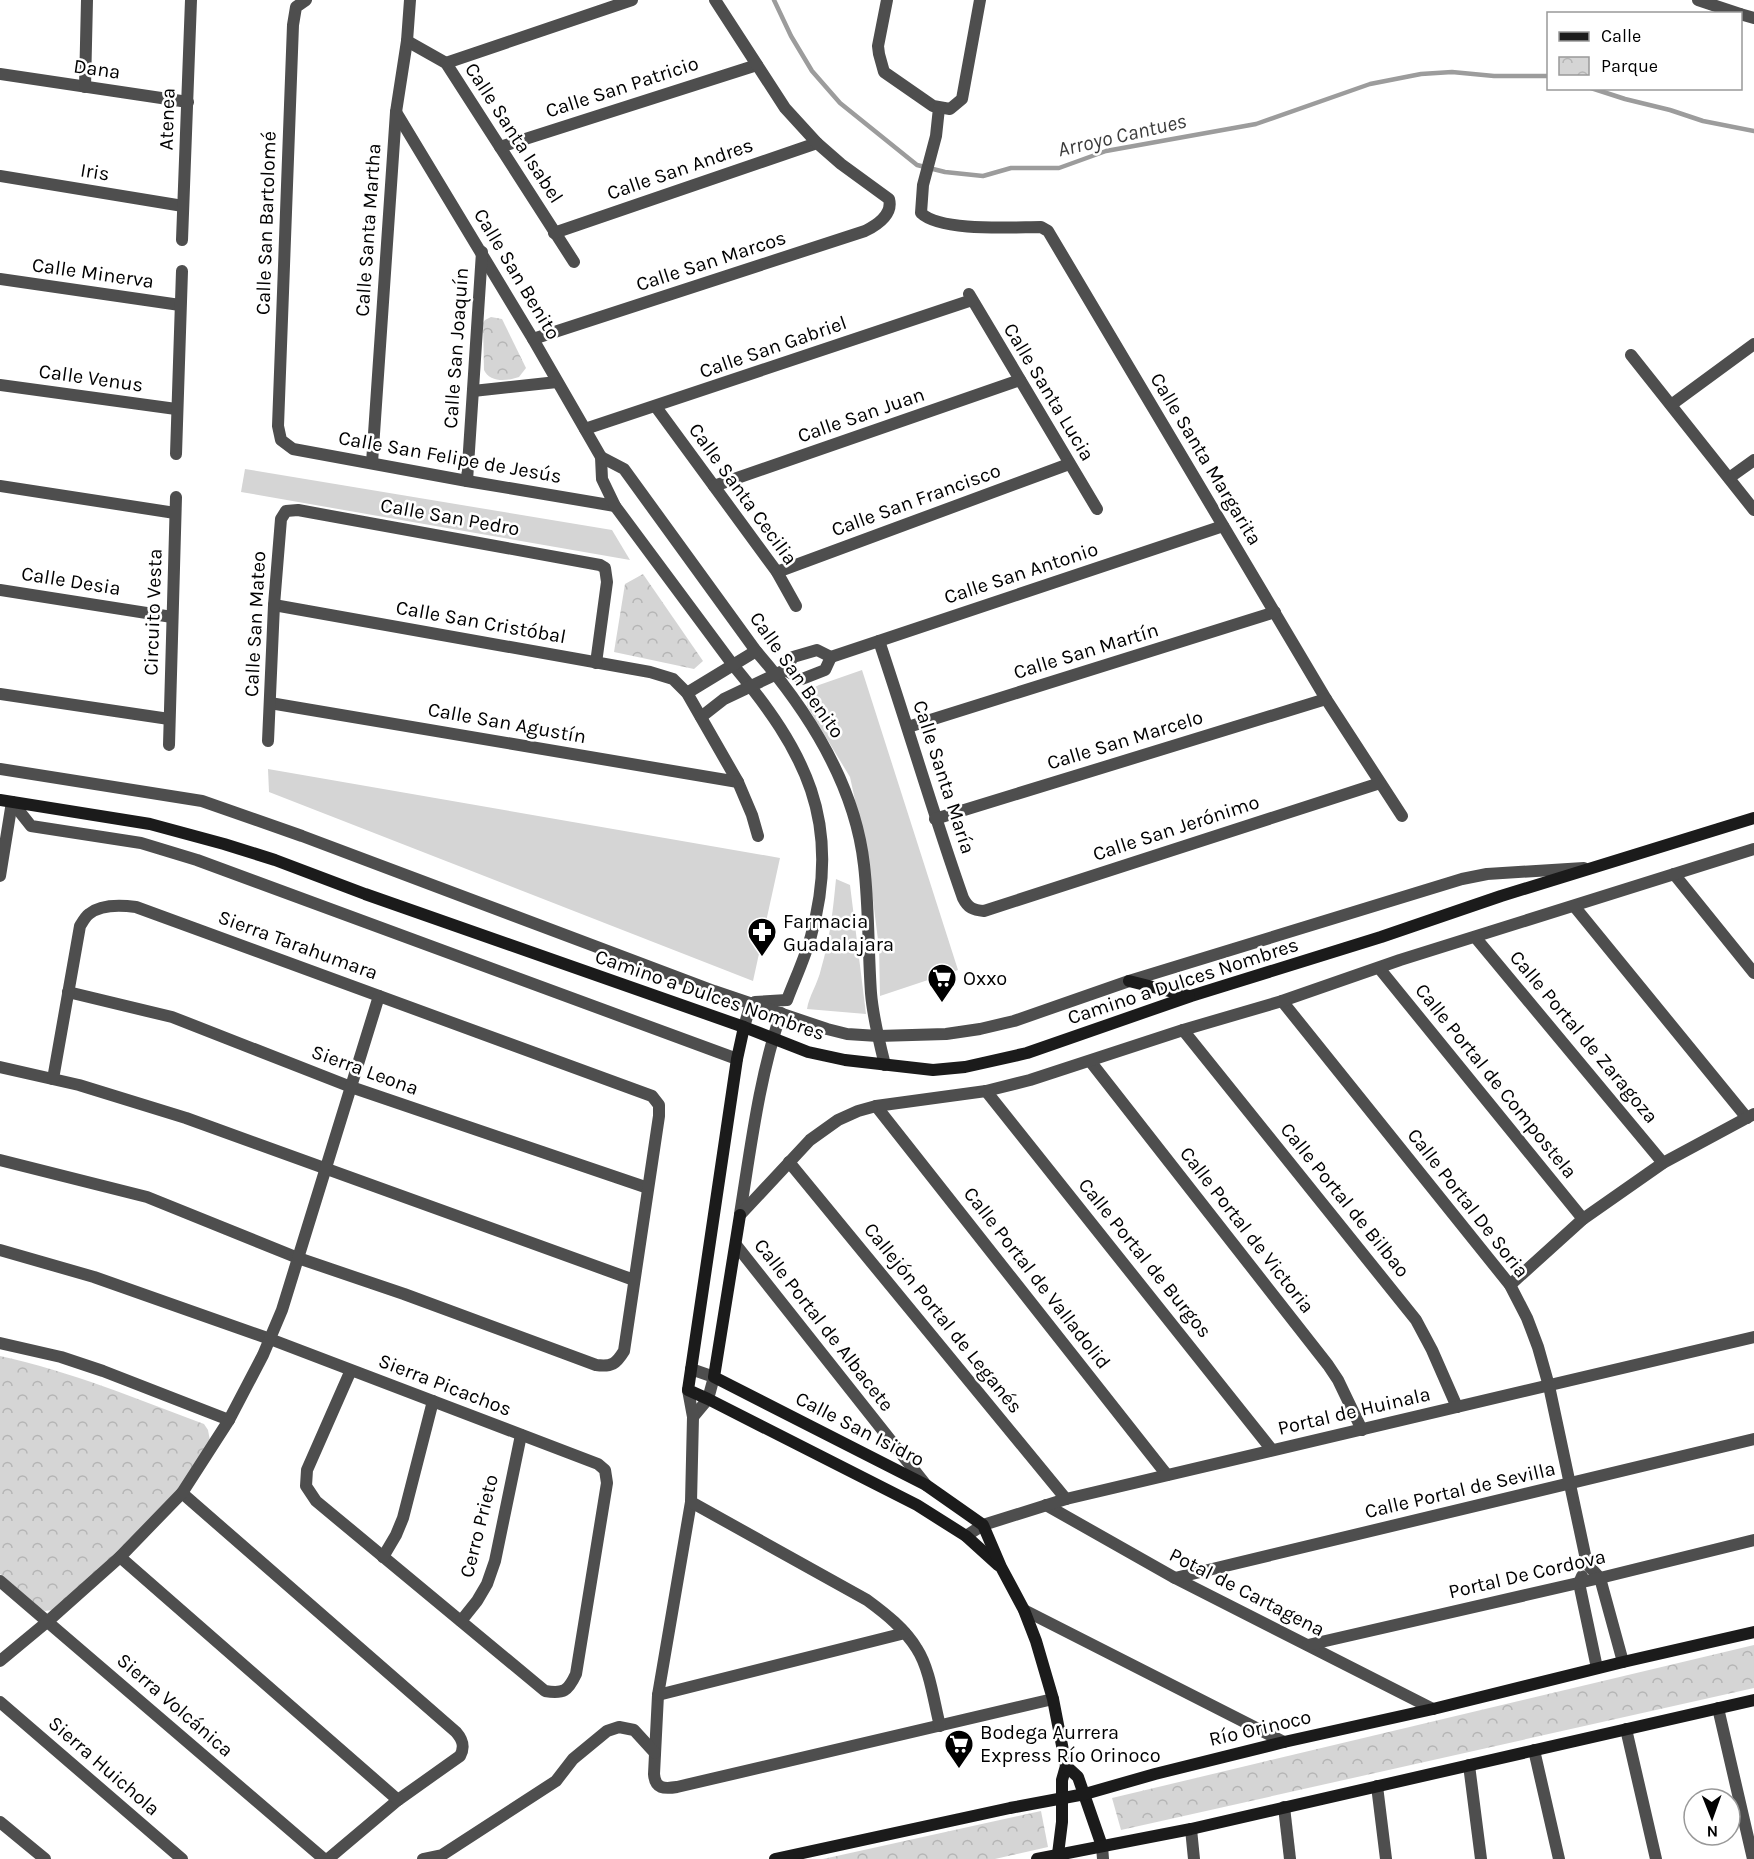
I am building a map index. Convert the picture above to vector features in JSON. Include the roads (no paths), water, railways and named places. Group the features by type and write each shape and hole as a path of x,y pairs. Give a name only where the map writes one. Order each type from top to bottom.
{"street":[{"path":"85,87 87,0"},
{"name":"Atenea","path":"182,240 191,0"},
{"name":"Calle Santa Martha","path":"372,463 396,112 407,40 410,0"},
{"path":"446,63 632,0"},
{"path":"715,0 785,108 818,143"},
{"path":"887,0 878,46 884,72 939,108 950,109 962,99 980,0"},
{"path":"1698,0 1734,12"},
{"name":"Calle San Bartolomé","path":"281,440 278,426 293,25 301,3"},
{"name":"Calle Santa Isabel","path":"407,40 446,63 574,262"},
{"name":"Calle San Patricio","path":"500,147 757,65"},
{"name":"Dana","path":"0,74 188,102"},
{"name":"Calle Santa Margarita","path":"939,108 936,136 923,185 921,213 939,222 976,227 1041,227 1048,231 1326,699 1402,816"},
{"name":"Calle San Benito","path":"396,112 482,252 601,457 602,479 615,506 750,686 800,760 811,786 822,834 823,860 819,897 811,936 787,1000 751,1003"},
{"name":"Calle San Marcos","path":"533,339 865,231 876,225 890,210 889,199 841,164 818,143"},
{"name":"Calle San Andres","path":"554,232 818,143"},
{"name":"Iris","path":"0,176 183,206"},
{"name":"Calle San Joaquín","path":"466,481 482,252"},
{"path":"176,454 182,271"},
{"name":"Calle Minerva","path":"0,279 180,305"},
{"name":"Calle Santa Lucia","path":"970,297 1097,509"},
{"name":"Calle San Gabriel","path":"585,429 656,407 970,297"},
{"path":"1671,405 1754,344"},
{"path":"1631,355 1754,510"},
{"name":"Calle San Juan","path":"714,486 1020,381"},
{"path":"473,391 557,382"},
{"name":"Calle Venus","path":"0,385 176,409"},
{"name":"Calle Santa Cecilia","path":"656,407 777,572 796,606"},
{"name":"Calle San Felipe de Jesús","path":"281,440 293,449 615,506"},
{"name":"Calle San Benito","path":"601,457 624,469 756,651 781,672 837,771 859,836 864,865 871,994 885,1065"},
{"path":"1729,478 1754,460"},
{"name":"Calle San Francisco","path":"777,572 1070,464"},
{"path":"0,486 175,513"},
{"name":"Circuito Vesta","path":"169,745 176,496"},
{"name":"Calle San Pedro","path":"286,511 298,510 594,562 605,568 607,582 596,663"},
{"name":"Calle San Mateo","path":"268,741 274,605 281,519 286,511"},
{"name":"Calle San Antonio","path":"831,657 825,670 802,679 781,672 793,657 817,650 831,657 1223,526"},
{"name":"Calle Desia","path":"0,590 172,617"},
{"name":"Calle San Cristóbal","path":"274,605 657,674 673,679 683,688"},
{"name":"Calle San Martín","path":"908,727 1275,612"},
{"name":"Calle Santa María","path":"879,641 908,727 935,819 963,898 968,907 984,911"},
{"path":"756,651 733,665 683,688 738,782 758,836"},
{"path":"702,717 724,699 781,672"},
{"path":"0,694 169,719"},
{"name":"Calle San Marcelo","path":"935,819 1326,699"},
{"name":"Calle San Agustín","path":"270,703 738,782"},
{"path":"0,769 202,801 302,836 714,991 837,1031 878,1036 946,1034 1014,1021 1129,981 1462,879 1487,874 1597,867"},
{"name":"Calle San Jerónimo","path":"984,911 1380,783"},
{"path":"0,874 6,801"},
{"path":"6,801 31,826 141,843 197,861 737,1059"},
{"name":"Camino a Dulces Nombres","path":"6,801 150,824 275,860 376,898 744,1027 808,1052 885,1065 933,1070 965,1067 1027,1053 1191,996 1754,818"},
{"path":"740,1215 810,1140 838,1120 858,1111 876,1106 986,1091 1030,1080 1754,849"},
{"path":"1674,874 1754,973"},
{"name":"Sierra Tarahumara","path":"53,1079 80,926 89,914 104,908 119,904 136,907 652,1096 659,1105 659,1116 648,1188"},
{"path":"1510,1285 1583,1219 1663,1163 1751,1116 1574,906"},
{"name":"Calle Portal de Zaragoza","path":"1475,937 1663,1163"},
{"name":"Calle Portal de Compostela","path":"1379,968 1583,1219"},
{"path":"1129,981 1191,996"},
{"name":"Sierra Leona","path":"68,992 172,1017 351,1087 648,1188"},
{"path":"0,1661 120,1557 182,1493 229,1420 263,1355 282,1310 378,996"},
{"name":"Calle Portal De Soria","path":"1282,1001 1510,1285 1527,1318 1549,1386 1587,1564"},
{"path":"751,1003 737,1059 688,1390 693,1417 691,1502 658,1695 654,1782 664,1789 1053,1699"},
{"path":"693,1417 708,1399 714,1377 755,1120 773,1038 781,1013"},
{"name":"Calle Portal de Bilbao","path":"1182,1030 1416,1320 1457,1407"},
{"name":"Calle Portal de Victoria","path":"1090,1061 1328,1365 1338,1380 1362,1430"},
{"path":"0,1067 79,1085 186,1118 634,1280"},
{"name":"Calle Portal de Burgos","path":"986,1091 1272,1450"},
{"name":"Calle Portal de Valladolid","path":"876,1106 1167,1474"},
{"path":"0,1160 147,1197 298,1258 404,1293 596,1365 608,1367 618,1361 624,1351 648,1188"},
{"name":"Callejón Portal de Leganés","path":"789,1162 1066,1499"},
{"name":"Calle Portal de Albacete","path":"736,1245 926,1485"},
{"name":"Sierra Picachos","path":"0,1250 94,1277 270,1339 598,1464 605,1470 607,1483 576,1674 570,1687 559,1693 545,1691 461,1621"},
{"name":"Portal de Huinala","path":"966,1536 983,1525 1066,1499 1754,1337"},
{"path":"0,1343 61,1357 103,1371 229,1420"},
{"path":"691,1369 714,1377"},
{"path":"351,1370 307,1470 306,1486 316,1501 461,1621"},
{"name":"Calle San Isidro","path":"714,1377 926,1485 983,1525"},
{"path":"688,1390 917,1505 966,1536 1001,1568"},
{"path":"383,1557 403,1518 433,1401"},
{"name":"Cerro Prieto","path":"461,1621 487,1584 495,1561 521,1435"},
{"name":"Calle Portal de Sevilla","path":"1175,1578 1754,1439"},
{"path":"182,1493 462,1739 460,1756 398,1800 326,1859"},
{"path":"691,1502 867,1600 886,1614 905,1633 918,1651 927,1673 940,1726"},
{"name":"Potal de Cartagena","path":"1046,1505 1175,1578 1433,1709"},
{"path":"983,1525 1001,1568 1024,1610 1036,1641 1053,1699 1066,1767 1062,1780 1062,1822 1058,1856"},
{"name":"Portal De Cordova","path":"1308,1645 1754,1540"},
{"path":"120,1557 398,1800"},
{"path":"1597,1668 1579,1582 1587,1564 1600,1578 1623,1662"},
{"name":"Sierra Volcánica","path":"0,1581 326,1859"},
{"path":"1024,1610 1284,1742"},
{"name":"Río Orinoco","path":"775,1859 1085,1794 1284,1742 1433,1709 1754,1632"},
{"path":"658,1695 905,1633"},
{"path":"1036,1859 1191,1829 1754,1700"},
{"name":"Sierra Huichola","path":"0,1702 182,1859"},
{"path":"1718,1708 1753,1859"},
{"path":"423,1859 442,1854 556,1781 573,1759 607,1731 619,1727 634,1730 655,1753"},
{"path":"1626,1729 1656,1859"},
{"path":"1534,1750 1560,1859"},
{"path":"1469,1765 1481,1859"},
{"path":"1066,1767 1078,1777 1085,1794 1102,1846 1103,1859"},
{"path":"1377,1786 1386,1859"},
{"path":"1284,1807 1290,1859"},
{"path":"0,1822 45,1859"},
{"path":"1191,1829 1194,1859"}],"waterway":[{"name":"Arroyo Cantues","path":"774,0 791,36 812,71 840,103 917,165 945,172 983,176 1011,168 1059,168 1106,151 1256,124 1370,84 1421,74 1452,72 1494,76 1547,76"},
{"name":"Arroyo Cantues","path":"1597,90 1703,121 1754,131"}],"place":[{"name":"Farmacia Guadalajara","path":"762,958"},
{"name":"Oxxo","path":"942,1004"},
{"name":"Bodega Aurrera Express Río Orinoco","path":"959,1770"}]}
